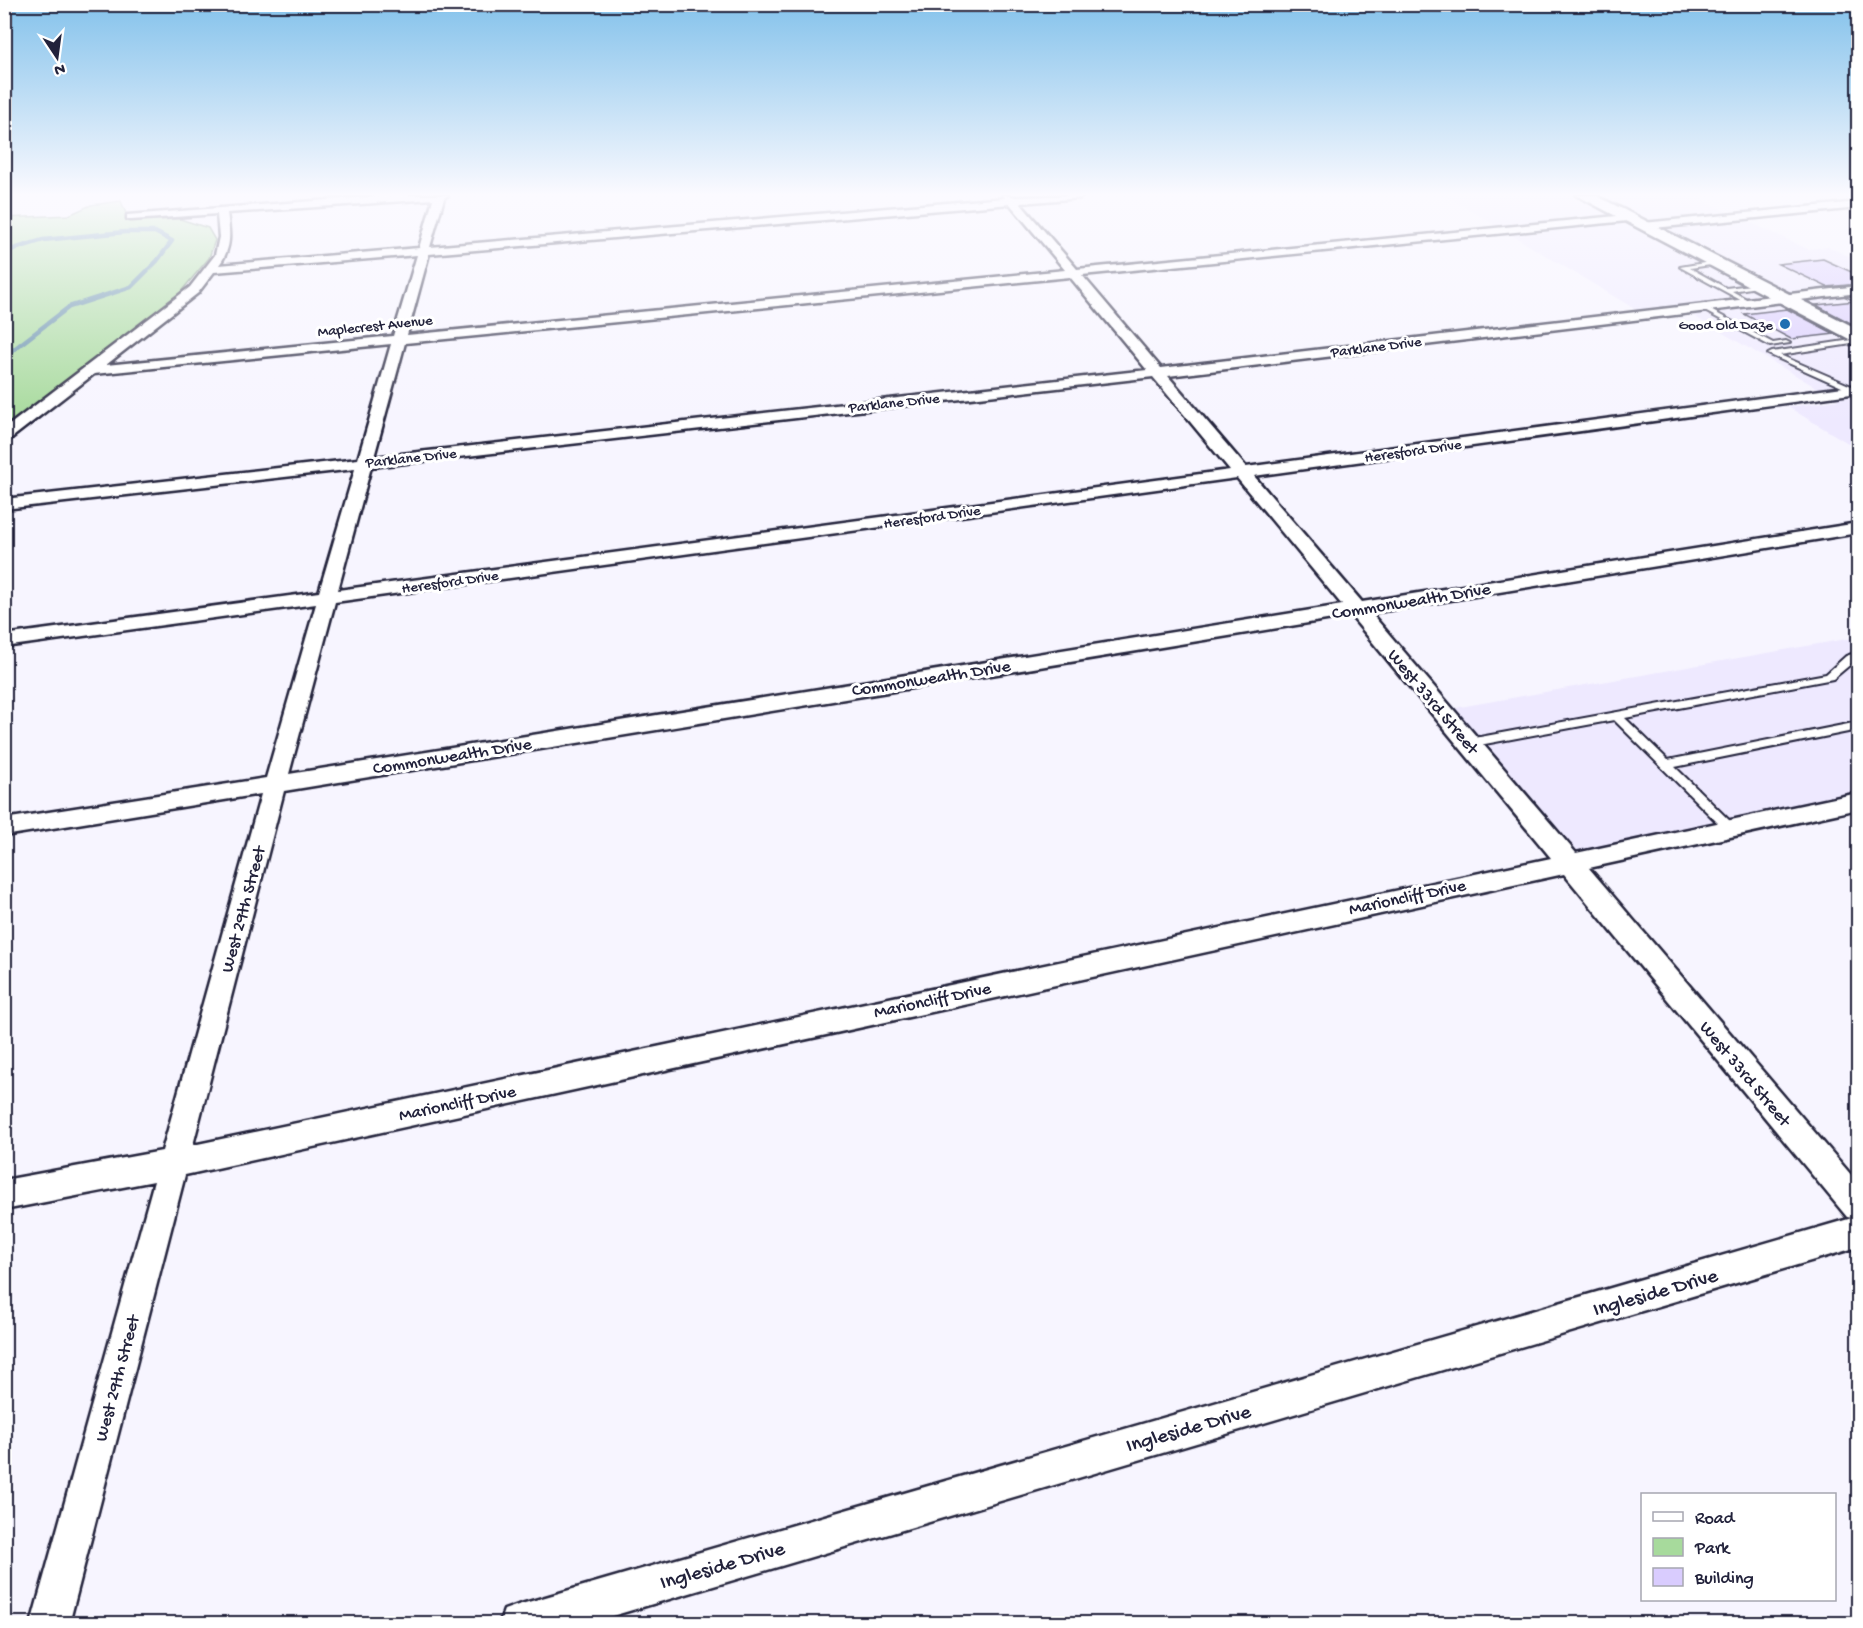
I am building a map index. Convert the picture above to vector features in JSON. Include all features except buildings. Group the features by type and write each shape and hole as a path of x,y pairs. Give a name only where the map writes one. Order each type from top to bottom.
{"main road":[{"path":"1731,271 1858,337"}],"street":[{"path":"4,436 93,370 194,290 208,271"},
{"name":"West 29th Street","path":"50,1623 275,784 418,271"},
{"name":"Maplecrest Avenue","path":"93,370 1084,271"},
{"name":"West 33rd Street","path":"1073,272 1155,373 1244,473 1858,1206"},
{"name":"Parklane Drive","path":"4,504 1155,373 1858,289"},
{"name":"Heresford Drive","path":"4,641 1856,390"},
{"name":"Commonwealth Drive","path":"4,828 1858,528"},
{"name":"Marioncliff Drive","path":"4,1195 174,1163 1569,861 1858,801"},
{"name":"Ingleside Drive","path":"518,1623 1858,1232"}],"lane":[{"path":"1690,271 1746,301"},
{"path":"1724,290 1760,286"},
{"path":"1701,307 1772,345 1858,337"},
{"path":"1856,390 1772,354 1858,337"},
{"path":"1469,743 1829,677 1839,672 1851,657 1858,655"},
{"path":"1616,716 1730,828"},
{"path":"1666,765 1858,726"}],"shaded area":[{"path":"1572,271 1858,271 1858,449 1788,407 1838,400 1690,314 1650,318"},
{"path":"1858,637 1858,801 1569,861 1443,713 1460,707"}],"green space":[{"path":"9,271 198,271 173,301 5,428 4,293 9,289"}],"waterway":[{"path":"9,353 69,307 131,287 147,271"},
{"path":"4,357 11,352"}],"place":[{"name":"Good Old Daze","path":"1785,324"}]}
